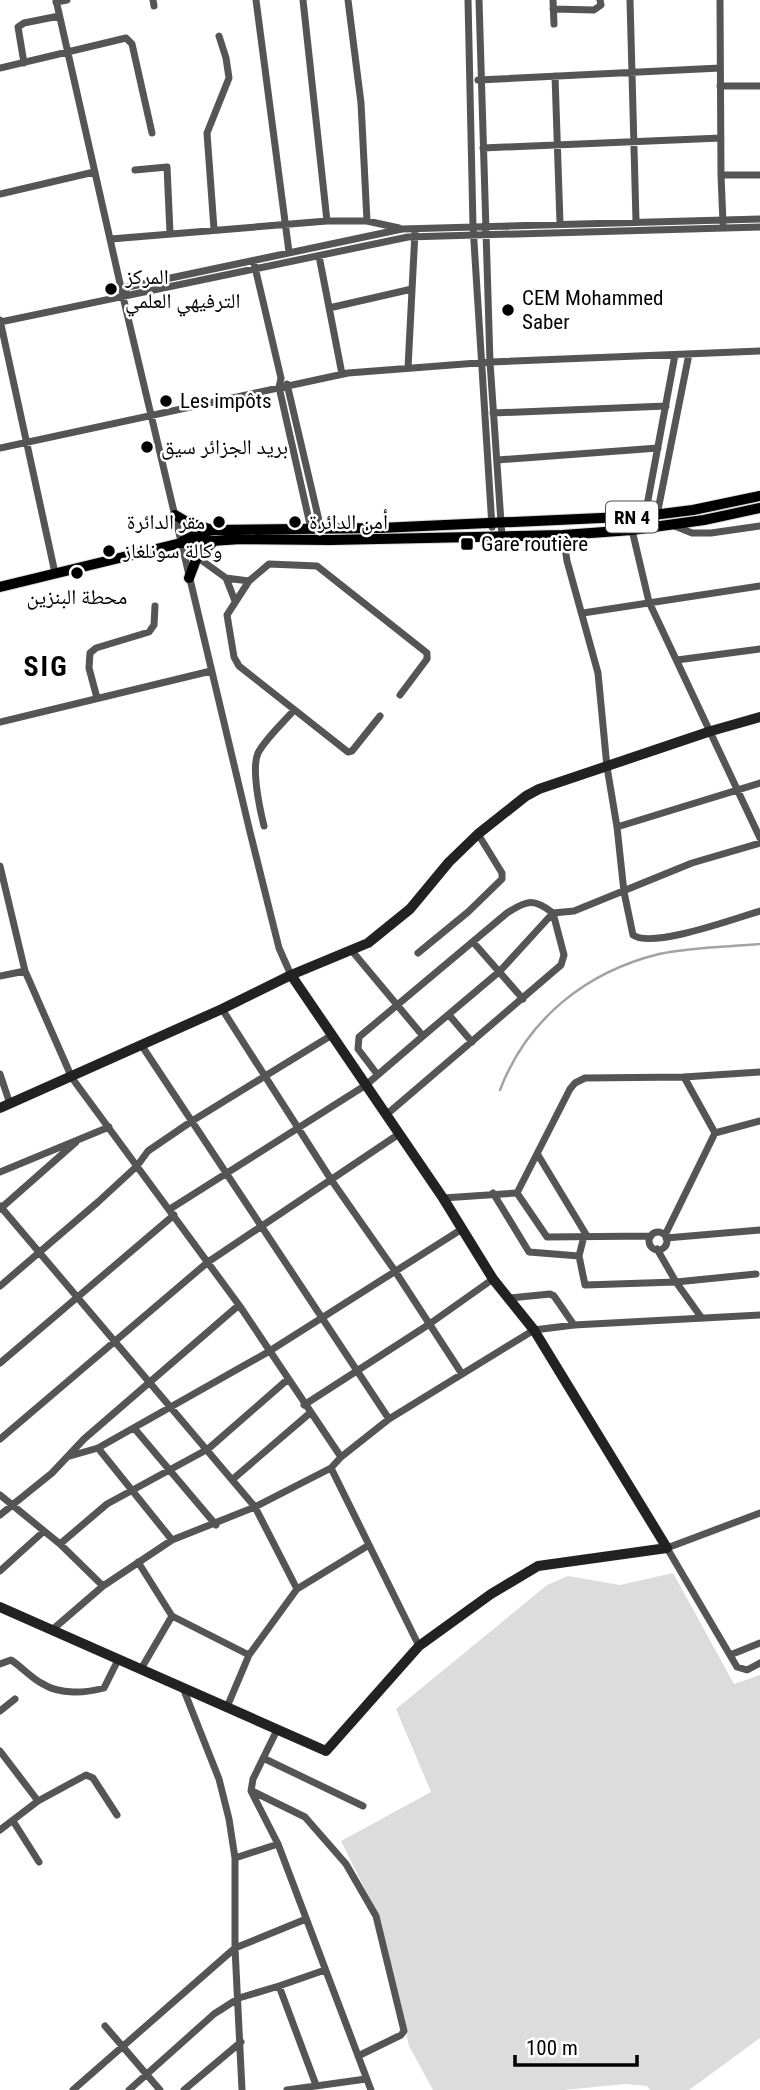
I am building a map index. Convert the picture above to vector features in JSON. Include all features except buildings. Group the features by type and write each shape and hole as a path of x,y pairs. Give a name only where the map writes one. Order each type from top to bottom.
{"main road":[{"name":"RN 4","path":"0,587 215,535 651,516 760,496"},
{"name":"RN 4","path":"215,535 563,535 671,525 760,508"},
{"path":"175,515 215,535 197,557 189,578"}],"street":[{"path":"67,0 56,1 67,52 122,295 279,948 291,975 443,1198 493,1279 534,1330 730,1655 740,1669 747,1670 760,1663"},
{"path":"256,0 289,252"},
{"path":"303,0 327,221"},
{"path":"348,0 361,103 367,221"},
{"path":"468,0 473,226 486,363 497,537"},
{"path":"479,0 486,225 486,363 497,460 496,524"},
{"path":"553,0 554,24"},
{"path":"553,9 594,10 601,5 600,0"},
{"path":"630,0 636,221"},
{"path":"720,0 723,224"},
{"path":"24,63 18,27 23,23 59,16"},
{"path":"214,229 207,133 229,78 219,36"},
{"path":"0,68 126,38 130,40 152,133"},
{"path":"470,80 720,68"},
{"path":"555,76 560,223"},
{"path":"720,86 760,86"},
{"path":"483,148 721,138"},
{"path":"135,170 167,167 170,233"},
{"path":"0,194 94,172"},
{"path":"721,175 760,175"},
{"path":"55,573 0,321 319,256 415,232 486,225 560,223 569,228 723,224 760,219"},
{"path":"111,239 327,221 367,221 415,232 474,235 636,221 760,227"},
{"path":"122,295 128,287 402,229"},
{"path":"408,368 415,232"},
{"path":"319,256 342,374"},
{"path":"253,259 316,529"},
{"path":"329,308 412,289"},
{"path":"0,448 280,382 288,385 342,374 486,363 760,352"},
{"path":"651,516 658,448 675,355"},
{"path":"651,516 689,355"},
{"path":"288,385 296,440"},
{"path":"493,413 666,406"},
{"path":"662,425 674,426"},
{"path":"497,460 658,448"},
{"path":"671,525 692,533 760,526"},
{"path":"0,1363 78,1298 172,1212 366,1085 499,971 553,913 574,911 692,863 760,840 649,602 632,530"},
{"path":"563,535 566,561 598,673 607,767 624,892 633,935 648,940 699,930 760,911"},
{"path":"197,557 226,578 249,581"},
{"path":"380,716 352,751 348,752 239,666 234,659 228,615 249,581 269,564 317,566 426,653 426,659 400,695"},
{"path":"226,578 235,601"},
{"path":"583,613 760,586"},
{"path":"97,698 89,668 90,653 96,648 149,632 156,620 155,606"},
{"path":"677,660 760,649"},
{"path":"0,722 211,671"},
{"path":"264,826 256,759 294,710"},
{"path":"0,1074 5,1106 142,1046 291,975 352,951 368,943 410,909 449,862 478,834 526,796 539,789 760,717"},
{"path":"617,827 760,783"},
{"path":"418,953 468,912 502,879 502,873 478,834"},
{"path":"0,866 25,971 72,1078 239,1305 268,1352 341,1457"},
{"path":"377,1074 358,1049 359,1037 523,902 540,903 553,913 564,956 549,977 386,1115"},
{"path":"473,942 523,999"},
{"path":"352,951 423,1036"},
{"path":"0,976 25,971"},
{"path":"222,1009 332,1181 462,1374"},
{"path":"449,1015 472,1042"},
{"path":"0,1286 137,1166 148,1152 192,1121 332,1035"},
{"path":"142,1046 389,1419"},
{"path":"517,1193 570,1089 580,1080 760,1072"},
{"path":"684,1077 715,1133"},
{"path":"657,1249 665,1246 665,1237 715,1133 760,1121"},
{"path":"0,1172 109,1127"},
{"path":"0,1438 116,1343 208,1262 399,1134"},
{"path":"81,1138 1,1207 255,1507 297,1589"},
{"path":"538,1155 585,1236 579,1256 585,1285 676,1282 757,1274"},
{"path":"493,1193 529,1252 579,1256"},
{"path":"443,1198 517,1193"},
{"path":"517,1193 547,1237 651,1236 657,1232 665,1237 760,1230"},
{"path":"70,1456 98,1448 268,1352 462,1229"},
{"path":"651,1236 651,1246 657,1249 701,1317"},
{"path":"304,1405 428,1325 493,1279"},
{"path":"510,1298 550,1294 574,1325"},
{"path":"0,1515 239,1305"},
{"path":"52,1630 103,1586 172,1540 216,1525 331,1468 389,1419 534,1330 574,1325 760,1315"},
{"path":"60,1544 107,1504 208,1449 287,1380"},
{"path":"233,1479 310,1413"},
{"path":"134,1428 216,1525"},
{"path":"98,1448 172,1540"},
{"path":"331,1468 419,1646"},
{"path":"0,1495 60,1544 103,1586"},
{"path":"0,1606 326,1751 419,1646 491,1594 538,1566 667,1548 757,1514 760,1506"},
{"path":"0,1571 43,1532"},
{"path":"227,1707 248,1656 297,1589 369,1545"},
{"path":"138,1562 172,1616 248,1656"},
{"path":"141,1669 172,1616"},
{"path":"730,1655 760,1643"},
{"path":"0,1664 11,1660 43,1685 75,1692 104,1688 118,1660"},
{"path":"183,1688 219,1779 235,1858 235,1948 242,2090"},
{"path":"0,1711 15,1699"},
{"path":"277,1730 253,1779 251,1791 278,1844 371,2090"},
{"path":"0,1751 38,1801"},
{"path":"263,1758 363,1806"},
{"path":"0,1830 38,1801 88,1774 117,1815"},
{"path":"251,1791 299,1813 310,1822 346,1864 376,1916 404,2031 358,2056"},
{"path":"13,1821 39,1862"},
{"path":"235,1858 278,1844"},
{"path":"73,2090 235,1948 306,1919"},
{"path":"129,2090 214,2014 239,1998 326,1970"},
{"path":"279,1986 316,2085"},
{"path":"105,2026 160,2090"},
{"path":"184,2090 241,2042"},
{"path":"287,2090 366,2079"}],"shaded area":[{"path":"673,1573 734,1684 760,1675 760,2038 689,2090 650,2090 647,2086 625,2084 564,2090 433,2090 409,2046 381,1921 341,1841 431,1792 396,1709 547,1585 568,1576 620,1585"}],"waterway":[{"path":"500,1090 526,1041 543,1021 562,1002 607,973 659,954 760,944"}],"place":[{"name":"المركز الترفيهي العلمي","path":"111,289"},
{"name":"CEM Mohammed Saber","path":"508,310"},
{"name":"Les impôts","path":"166,401"},
{"name":"بريد الجزائر سيق","path":"147,447"},
{"name":"مقر الدائرة","path":"219,522"},
{"name":"أمن الدائرة","path":"295,522"},
{"name":"Gare routière","path":"467,544"},
{"name":"وكالة سونلغاز","path":"109,551"},
{"name":"محطة البنزين","path":"77,573"}],"district":[{"name":"SIG","path":"46,666"}]}
